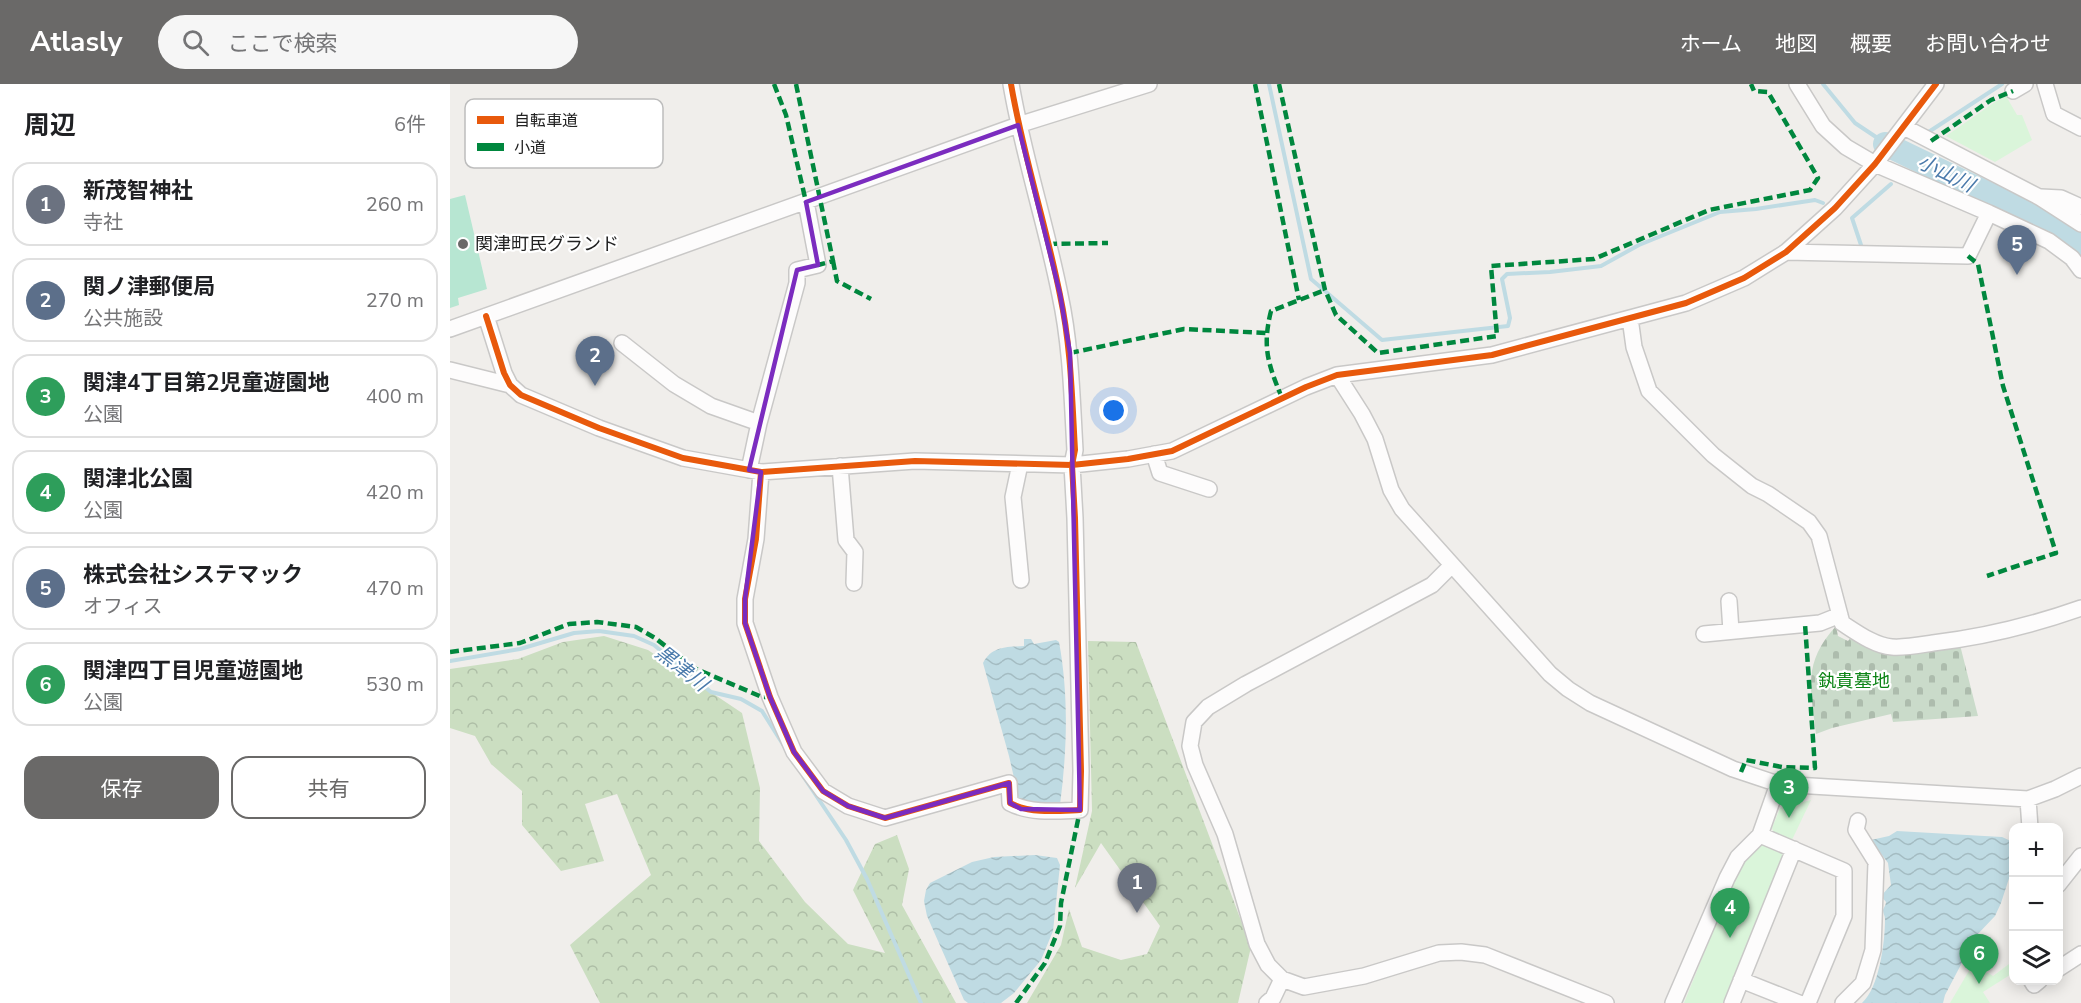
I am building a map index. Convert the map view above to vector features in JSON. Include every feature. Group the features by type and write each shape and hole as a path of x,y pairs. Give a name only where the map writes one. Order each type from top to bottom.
{"street":[{"path":"806,202 818,265 797,270 797,283 759,423 755,471 756,539 745,599 746,623 770,697 794,752 823,791 848,806 885,818 1009,783 1010,803 1021,809 1080,810 1076,541 1072,465 1075,450 1070,353 1062,306 1018,125 1011,84"},
{"path":"450,329 1018,125 1149,84"},
{"path":"1797,84 1823,126 1846,147 1880,158 2049,241 2072,258 2081,270"},
{"path":"450,370 510,385 521,395 610,432 684,458 755,471 915,461 1072,465 1172,451 1306,387 1337,375 1492,355 1686,303 1744,278 1786,252 1835,208 1880,158 1936,84"},
{"path":"2045,84 2054,114 2081,128"},
{"path":"1902,130 2039,197 2081,224"},
{"path":"2039,197 2061,198 2081,207"},
{"path":"1786,252 1968,256 1989,213"},
{"path":"486,316 510,385"},
{"path":"1630,318 1634,347 1649,391 1713,456 1752,486 1809,522 1819,536 1842,623 1851,629 1877,643 1891,647 1965,639 2039,622 2081,608"},
{"path":"622,343 674,384 711,406 759,423"},
{"path":"1337,375 1375,439 1390,490 1402,509 1550,674 1568,689 1598,707 1722,765 1779,784 2028,799 2081,776"},
{"path":"1154,454 1160,473 1209,489"},
{"path":"1020,464 1013,497 1021,580"},
{"path":"840,466 846,540 855,552 854,583"},
{"path":"1452,565 1432,585 1246,684 1208,707 1194,722 1190,746 1195,765 1225,834 1257,944 1268,965 1282,979 1304,987 1364,976 1440,953 1461,952 1485,955 1606,1003"},
{"path":"1729,601 1731,631"},
{"path":"1704,634 1820,623 1840,615"},
{"path":"1673,1003 1738,856 1760,835 1779,784"},
{"path":"2028,799 2030,823"},
{"path":"1843,1003 1863,983 1874,950 1876,862 1856,830 1858,821"},
{"path":"1760,835 1844,871 1844,916 1808,1003"},
{"path":"1732,1003 1794,849"},
{"path":"2063,873 2081,856"},
{"path":"2063,966 2081,954"},
{"path":"1267,1003 1273,998 1282,979"},
{"path":"1741,980 1799,1003"}],"highlighted area":[{"path":"1018,125 1060,294 1070,353 1080,810 1021,809 1010,803 1009,783 885,818 848,806 823,791 794,752 770,697 745,623 745,599 761,472 749,470 797,270 818,265 806,202"}],"green space":[{"path":"2006,96 2017,115 2022,115 2032,140 1995,162 1946,136 1995,102"},
{"name":"関津町民グランド","path":"465,195 487,289 458,298 459,305 450,308 450,199"},
{"name":"釻貴墓地","path":"1836,626 1838,636 1848,641 1852,636 1887,649 1959,641 1978,716 1893,722 1891,714 1816,734 1811,689 1813,664 1825,640"},
{"path":"604,636 648,650 742,713 760,788 759,841 805,902 848,944 885,953 853,890 875,844 897,835 909,869 902,905 956,1003 600,1003 570,945 651,875 617,794 585,804 604,861 561,871 522,825 522,791 491,764 475,736 450,728 450,669 518,659 563,642"},
{"path":"1088,641 1136,642 1251,947 1238,1003 1027,1003 1061,945 1069,909 1082,947 1121,960 1147,954 1160,926 1101,843 1075,888 1092,811"},
{"path":"1811,800 1791,842 1775,836 1772,828 1780,808"},
{"path":"1766,844 1782,851 1783,858 1723,1003 1684,1003 1739,866 1756,846"},
{"path":"1973,964 1993,976 2009,964 2009,976 1983,992 1990,1003 1950,1003"}],"water":[{"path":"1024,639 1031,639 1034,644 1056,640 1059,642 1066,724 1060,805 1020,804 983,663 995,650 1024,646"},
{"path":"1897,831 2002,837 2009,840 2009,878 2001,903 1995,916 1976,936 1943,1003 1862,1003 1873,987 1880,964 1885,929 1883,910 1886,902 1881,896 1891,885 1888,863 1871,840 1889,836"},
{"path":"1035,855 1057,858 1060,865 1053,931 1041,960 1014,993 1001,1003 968,1003 964,1000 927,916 924,901 926,890 930,883 972,862 994,857"}],"waterway":[{"path":"1269,84 1311,279 1382,340 1508,326 1510,318 1502,279 1507,274 1601,266 1639,245 1720,212 1815,200 1823,203"},
{"name":"小山川","path":"1823,84 1855,123 1885,143"},
{"path":"1927,133 2002,84"},
{"name":"小山川","path":"1885,144 2055,226 2081,248"},
{"path":"1861,245 1852,218 1891,184"},
{"name":"黒津川","path":"450,661 520,649 574,633 599,631 634,636 654,645 711,692 741,699 762,711 784,746"},
{"name":"黒津川","path":"803,776 846,840 867,879 921,1003"}],"marked path":[{"path":"774,84 786,115 806,202"},
{"path":"796,84 833,261 818,265"},
{"path":"1255,84 1299,300"},
{"path":"1279,84 1325,290 1336,315 1378,353 1497,336 1491,266 1594,259 1709,210 1810,190 1818,178 1768,92 1754,91 1751,84"},
{"path":"1931,141 1991,100 2013,91"},
{"path":"1048,244 1108,243"},
{"path":"1968,256 1978,264 2003,386 2056,553 1987,576"},
{"path":"833,261 837,281 871,299"},
{"path":"1282,398 1268,355 1267,335 1271,311 1325,290"},
{"path":"1070,353 1184,329 1266,333"},
{"path":"450,652 520,643 569,624 597,622 636,627 655,638 694,668 762,697 770,697"},
{"path":"1741,772 1746,760 1782,767 1815,768 1805,624"},
{"path":"1016,1003 1045,963 1060,926 1061,903 1080,810"}],"cycle path":[{"path":"761,472 756,539 745,599 745,623 770,697 794,752 823,791 848,806 885,818 1009,783 1010,803 1027,809 1044,811 1080,810 1081,771 1072,465 1075,450 1069,353 1064,314 1011,84"},
{"path":"486,316 504,373 510,385 521,395 599,428 683,458 761,472 915,461 1072,465 1128,459 1172,451 1306,387 1337,375 1492,355 1686,303 1744,278 1786,252 1835,208 1875,164 1936,84"}],"place":[{"name":"関津町民グランド","path":"463,244"},
{"name":"株式会社システマック","path":"2017,275"},
{"name":"関ノ津郵便局","path":"595,386"},
{"name":"関津4丁目第2児童遊園地","path":"1789,818"},
{"name":"新茂智神社","path":"1137,913"},
{"name":"関津北公園","path":"1730,938"},
{"name":"関津四丁目児童遊園地","path":"1979,984"}]}
